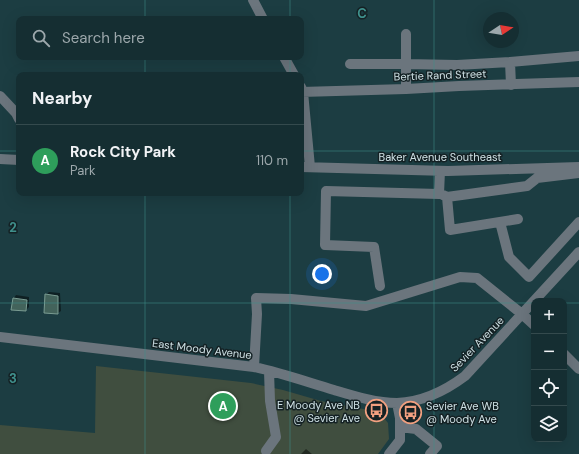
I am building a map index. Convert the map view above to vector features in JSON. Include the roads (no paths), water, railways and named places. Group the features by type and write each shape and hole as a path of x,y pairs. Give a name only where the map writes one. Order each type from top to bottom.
{"street":[{"path":"253,0 261,16"},
{"path":"406,34 406,89"},
{"path":"350,64 457,65 579,56"},
{"path":"286,60 292,72"},
{"path":"510,62 511,85"},
{"name":"Bertie Rand Street","path":"304,90 406,89 579,82"},
{"path":"0,96 16,113"},
{"path":"304,141 305,167"},
{"path":"0,159 16,160"},
{"name":"Baker Avenue Southeast","path":"305,167 440,171 579,168"},
{"path":"440,171 450,230 518,219"},
{"path":"380,286 374,247 325,245 326,191 443,195 527,186 537,178 579,173"},
{"path":"500,222 509,257 529,277 579,222"},
{"name":"Sevier Avenue","path":"397,403 427,398 453,385 464,376 579,252"},
{"path":"254,367 257,314 256,298 291,299 366,306 460,277 468,277 477,278 531,322"},
{"name":"East Moody Avenue","path":"0,337 254,367 367,400 397,403"},
{"path":"567,357 579,368"},
{"path":"266,451 276,437 270,401 269,371"},
{"path":"395,452 400,440 400,418 397,403"},
{"path":"400,427 416,429 437,446 431,454"}],"place":[{"name":"Rock City Park","path":"223,406"},
{"name":"E Moody Ave NB @ Sevier Ave","path":"376,411"},
{"name":"Sevier Ave WB @ Moody Ave","path":"411,412"}]}
